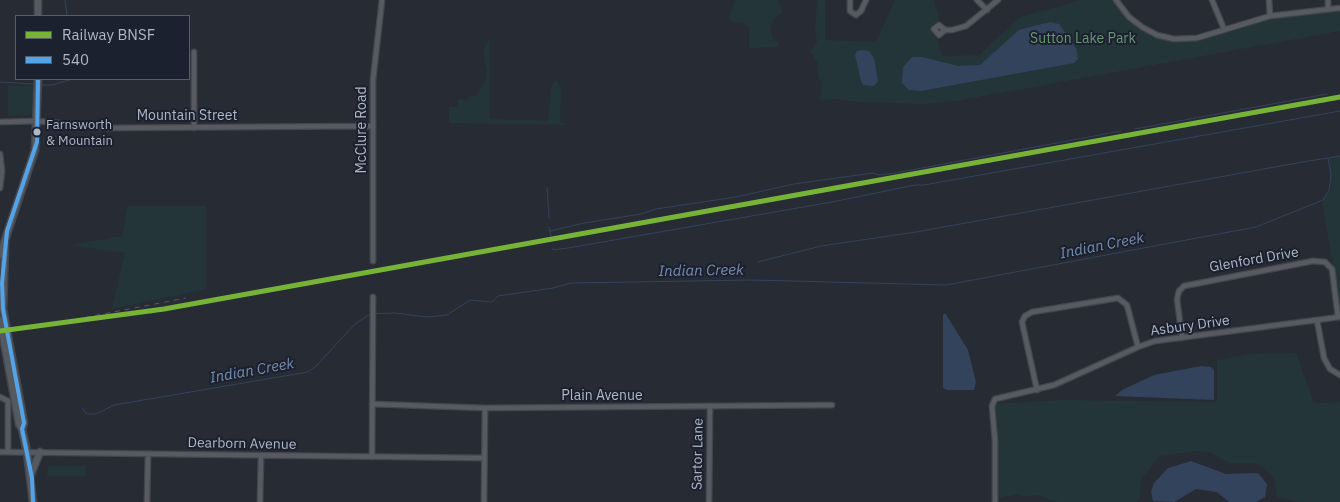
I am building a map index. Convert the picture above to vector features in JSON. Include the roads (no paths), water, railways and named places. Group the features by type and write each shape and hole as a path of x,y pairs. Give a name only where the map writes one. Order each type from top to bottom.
{"main road":[{"path":"38,0 38,15"},
{"path":"0,254 1,246 33,157 37,121 38,80"},
{"path":"4,242 6,247 4,309 19,409 19,424 22,429 31,474 33,502"},
{"path":"0,320 19,409"},
{"path":"31,474 40,452"}],"street":[{"name":"McClure Road","path":"373,261 375,51 382,0"},
{"path":"850,0 850,11 856,15 861,11 866,0"},
{"path":"978,0 987,10"},
{"path":"944,30 966,26 998,0"},
{"path":"1116,0 1135,22 1149,32 1165,38 1189,39 1270,16 1340,8"},
{"path":"1212,0 1224,29"},
{"path":"1269,0 1270,16"},
{"path":"1328,0 1328,9"},
{"path":"194,52 194,128"},
{"name":"Mountain Street","path":"0,122 37,121 109,128 374,126"},
{"path":"0,154 0,188"},
{"name":"Glenford Drive","path":"1182,338 1177,299 1179,291 1184,286 1313,261 1325,262 1332,269 1339,317"},
{"path":"372,457 373,297"},
{"path":"1036,390 1022,326 1025,316 1032,312 1111,297 1118,298 1126,305 1138,347"},
{"name":"Asbury Drive","path":"995,502 993,401 998,398 1036,390 1069,380 1138,347 1156,341 1339,317"},
{"path":"1317,320 1324,358 1330,369 1340,375"},
{"path":"2,397 8,401 8,452"},
{"name":"Plain Avenue","path":"372,404 485,408 832,405"},
{"name":"Sartor Lane","path":"709,502 710,406"},
{"path":"484,502 485,408"},
{"name":"Dearborn Avenue","path":"0,452 484,458"},
{"path":"147,502 148,454"},
{"path":"260,502 261,455"}],"water":[{"path":"1050,22 1059,24 1076,48 1078,59 1074,63 921,91 909,90 902,83 903,67 912,57 922,57 958,66 980,65 1019,30"},
{"path":"857,51 869,51 874,58 878,81 874,86 863,85 861,81 855,55"},
{"path":"945,313 968,350 976,382 974,390 947,390 943,388 943,315"},
{"path":"1201,366 1211,367 1214,370 1214,400 1115,396 1122,390 1154,375"},
{"path":"1191,461 1226,474 1258,473 1267,484 1265,497 1256,502 1229,502 1217,492 1196,489 1174,502 1153,501 1151,491 1154,483 1168,468"}],"waterway":[{"path":"65,0 67,15"},
{"path":"41,85 53,85 69,80"},
{"path":"0,82 35,84"},
{"path":"1135,129 1327,94"},
{"path":"553,248 553,250 568,248 1340,111"},
{"path":"550,231 584,223 641,214 656,209 736,197 794,184 873,173 879,175 895,173 1121,131"},
{"path":"1328,158 1340,156"},
{"name":"Indian Creek","path":"82,408 87,414 96,414 114,405 308,372 316,366 355,324 370,314 395,313 427,317 447,315 470,300 492,302 498,296 553,288 571,283 751,280 946,285 1256,227 1323,200 1329,190 1331,175 1328,158 1308,161 916,232 821,246 758,262"},
{"path":"547,187 549,218"},
{"path":"549,227 551,236"}],"railway":[{"path":"150,313 1340,99"},
{"path":"56,323 186,298"}],"rail line":[{"name":"BNSF","path":"0,331 164,309 1340,97"}],"place":[{"name":"Farnsworth & Mountain","path":"37,132"}],"park label":[{"name":"Sutton Lake Park","path":"1083,39"}]}
